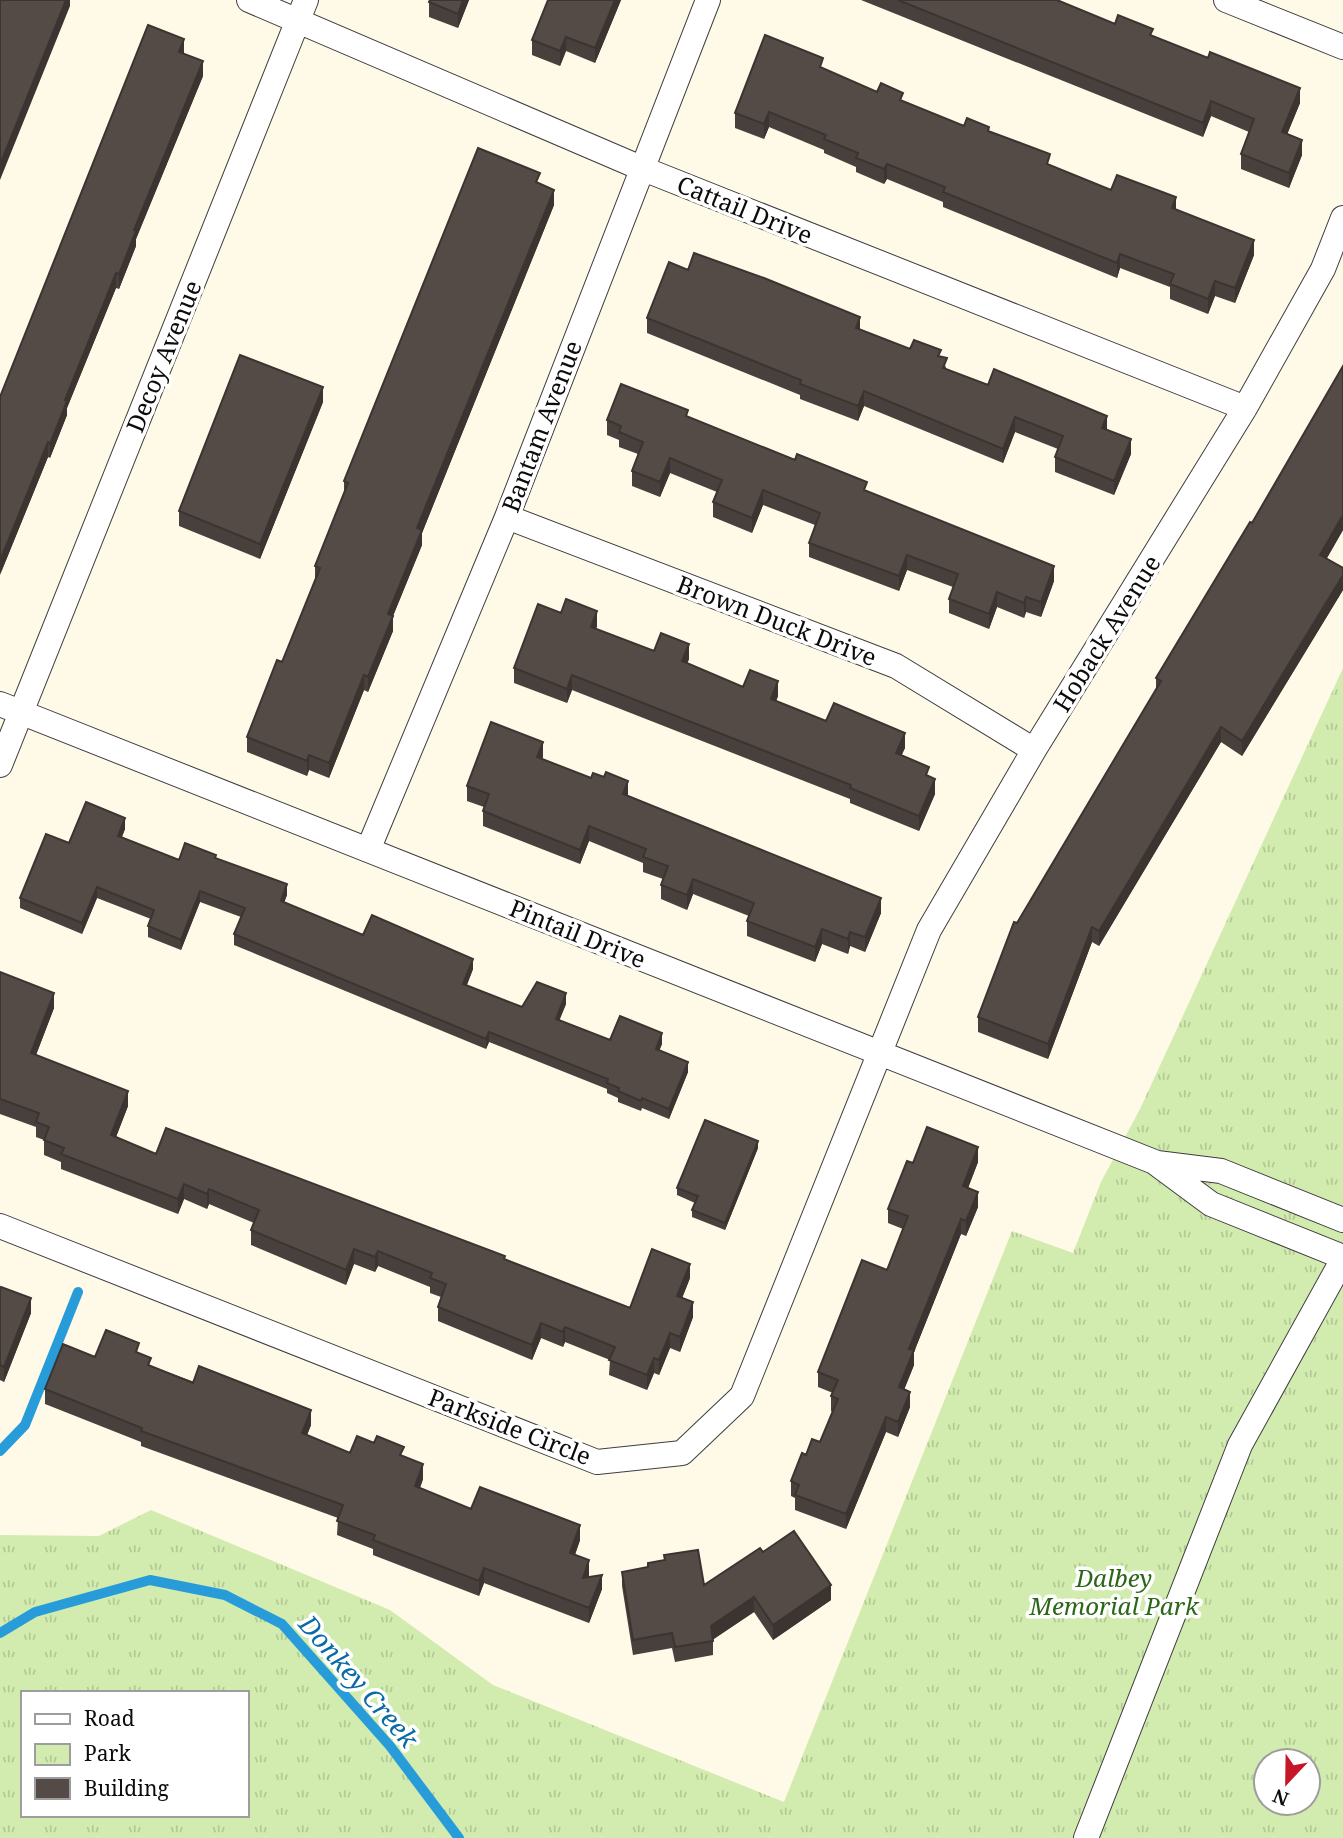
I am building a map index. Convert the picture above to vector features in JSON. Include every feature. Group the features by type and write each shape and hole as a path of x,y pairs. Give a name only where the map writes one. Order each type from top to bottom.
{"street":[{"name":"Cattail Drive","path":"250,0 302,10 641,168 1245,408"},
{"name":"Bantam Avenue","path":"368,850 507,517 708,0"},
{"path":"1226,0 1343,47"},
{"name":"Decoy Avenue","path":"10,708 302,10"},
{"name":"Hoback Avenue","path":"879,1052 929,930 1034,750 1245,408 1323,269 1343,218"},
{"name":"Brown Duck Drive","path":"507,517 896,666 1034,750"},
{"path":"0,765 10,708"},
{"name":"Pintail Drive","path":"10,708 1157,1163 1222,1171 1343,1220"},
{"name":"Parkside Circle","path":"0,1226 597,1462 682,1453 743,1396 879,1052"},
{"name":"Pintail Drive","path":"1157,1163 1211,1204 1343,1258"},
{"path":"1086,1838 1240,1445 1343,1258"}],"green space":[{"name":"Dalbey Memorial Park","path":"1343,668 1343,1838 0,1838 0,1535 99,1536 151,1510 390,1610 493,1685 784,1802 1012,1231 1073,1253 1101,1182 1140,1109"}],"building":[{"path":"0,0 66,0 0,165"},
{"path":"463,0 458,14 429,2"},
{"path":"548,0 615,0 595,48 566,37 560,51 532,40"},
{"path":"898,0 1057,0 1115,24 1118,15 1153,29 1150,35 1208,58 1210,52 1300,88 1282,132 1302,140 1289,173 1241,154 1254,119 1211,101 1203,123"},
{"path":"148,25 184,39 179,52 203,61 134,230 136,231 119,274 116,273 65,400 67,401 50,444 48,442 0,561 0,397"},
{"path":"765,35 823,58 820,67 877,92 881,83 903,93 900,100 964,126 967,118 989,127 988,131 1050,154 1047,164 1111,190 1117,175 1176,197 1172,208 1254,240 1235,288 1215,281 1208,299 1170,284 1174,274 1120,254 1117,263 943,192 945,187 887,164 884,169 856,158 858,153 824,139 826,135 769,112 764,124 735,113"},
{"path":"478,148 540,173 536,182 554,190 417,528 422,530 388,614 393,616 368,677 364,675 329,763 309,755 307,761 247,737 277,660 282,662 320,568 315,566 348,483 344,481"},
{"path":"694,253 860,317 856,328 910,349 914,340 941,350 938,356 947,358 943,368 988,385 994,369 1107,416 1102,428 1131,439 1114,481 1055,457 1063,436 1015,417 1003,449 864,391 858,406 647,318 669,262 688,270"},
{"path":"240,355 323,387 260,544 179,511"},
{"path":"1343,366 1343,515 1320,555 1343,568 1343,575 1242,741 1221,727 1099,931 1092,927 1048,1044 978,1017 1014,922 1017,923 1161,681 1156,678 1250,522 1252,523"},
{"path":"621,384 688,410 686,416 795,460 797,454 867,482 864,490 1054,566 1041,602 1026,597 1024,603 997,592 989,614 949,599 958,574 907,555 899,576 809,543 820,513 763,490 752,518 713,502 722,480 670,458 660,482 632,471 643,442 619,432 621,426 607,420"},
{"path":"566,599 597,611 591,627 654,651 661,633 689,644 682,661 743,687 750,670 778,681 771,699 826,721 834,703 905,733 896,753 929,767 926,775 935,779 919,816 850,788 851,785 572,675 567,689 514,668 538,604 561,613"},
{"path":"491,722 543,742 537,757 591,778 593,773 604,777 606,772 628,781 623,794 881,898 865,937 850,932 848,939 822,929 815,947 747,921 754,903 693,879 687,895 661,885 668,866 643,857 646,849 589,826 580,850 483,811 489,794 467,786"},
{"path":"86,802 125,818 118,836 179,860 185,843 216,855 215,858 287,884 281,901 363,935 372,915 473,959 463,984 522,1007 537,982 566,993 556,1019 610,1040 620,1016 662,1033 656,1049 688,1062 669,1109 618,1091 619,1088 607,1083 608,1079 489,1032 486,1039 234,934 245,908 200,891 181,940 148,926 154,910 97,887 82,923 20,898 46,834 69,843"},
{"path":"0,972 54,993 31,1053 128,1091 111,1135 156,1154 166,1128 505,1256 504,1259 630,1308 652,1249 690,1264 677,1296 693,1302 680,1337 670,1333 659,1360 654,1358 647,1375 609,1360 615,1347 565,1327 563,1332 541,1323 532,1345 438,1307 446,1284 430,1278 432,1273 378,1251 375,1257 354,1249 346,1270 251,1230 259,1210 209,1189 207,1194 184,1184 178,1199 61,1154 64,1148 44,1140 49,1127 36,1122 39,1113 0,1099"},
{"path":"705,1120 758,1141 725,1223 692,1210 698,1196 677,1188"},
{"path":"927,1127 978,1147 963,1186 978,1192 966,1221 961,1219 909,1349 914,1350 899,1387 910,1392 898,1422 886,1417 846,1514 795,1495 799,1485 791,1481 802,1453 806,1455 812,1439 820,1442 838,1399 831,1396 838,1380 818,1372 862,1260 887,1270 908,1216 888,1209 907,1161 913,1163"},
{"path":"1,1287 31,1298 4,1367 0,1365"},
{"path":"106,1330 139,1343 136,1352 151,1358 148,1365 193,1383 199,1366 311,1410 302,1433 350,1453 357,1436 374,1443 377,1436 404,1447 400,1455 423,1464 415,1486 471,1509 480,1487 580,1525 570,1553 589,1560 583,1578 602,1575 589,1608 484,1568 479,1581 373,1540 375,1535 337,1521 343,1505 141,1431 142,1428 45,1389 63,1344 95,1357"},
{"path":"794,1531 831,1585 773,1625 754,1597 711,1626 713,1641 675,1647 672,1633 633,1640 622,1572 648,1567 648,1563 665,1560 664,1555 698,1550 704,1585 760,1548 763,1552"}],"waterway":[{"path":"0,1451 25,1425 78,1292"},
{"name":"Donkey Creek","path":"0,1633 35,1612 150,1580 225,1595 282,1624 390,1746 459,1838"}]}
